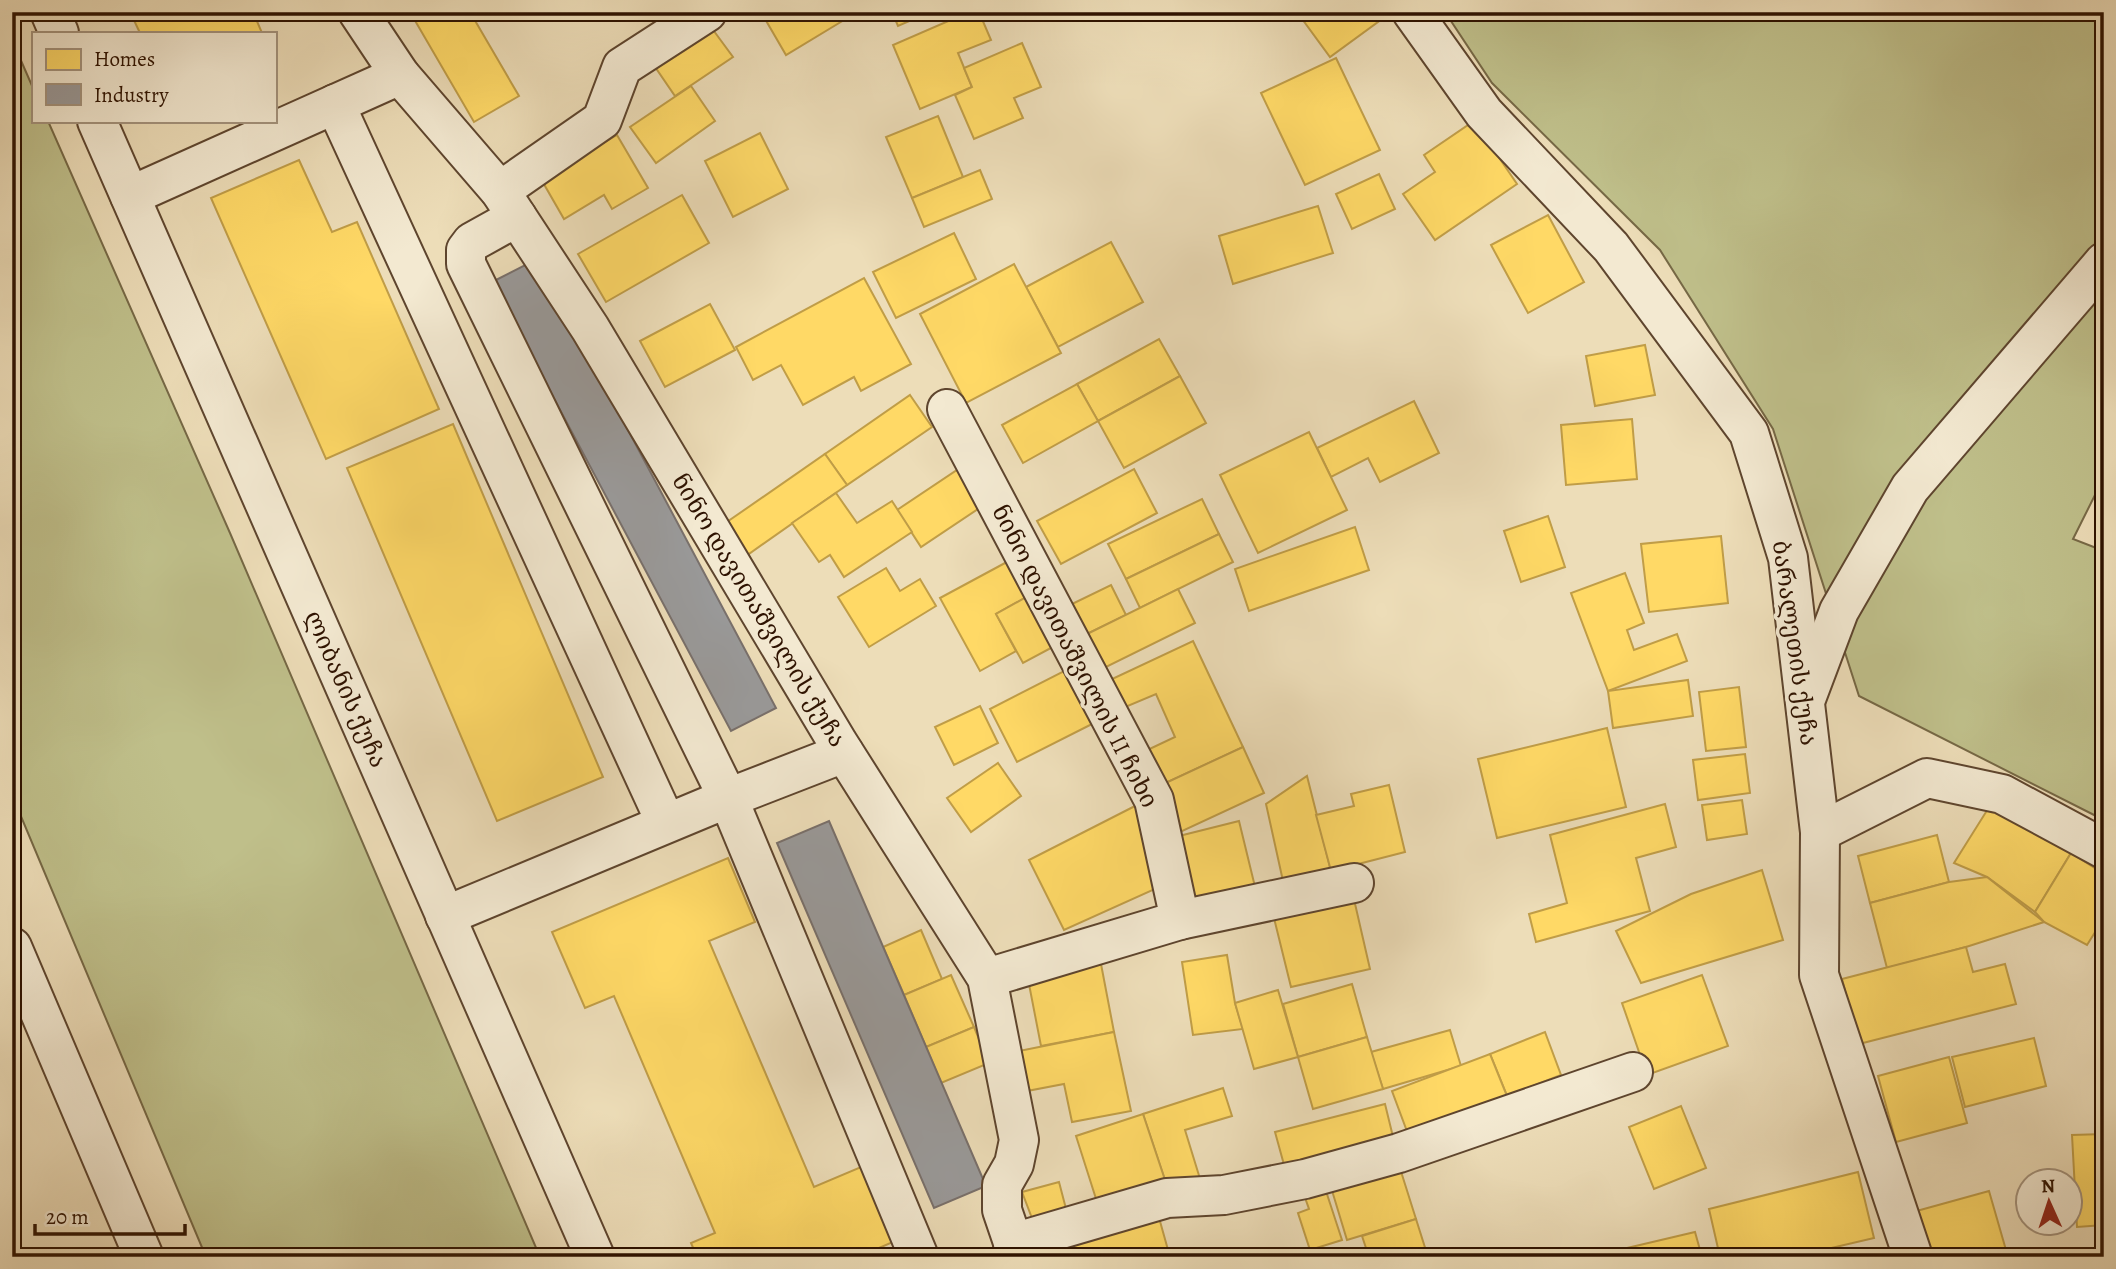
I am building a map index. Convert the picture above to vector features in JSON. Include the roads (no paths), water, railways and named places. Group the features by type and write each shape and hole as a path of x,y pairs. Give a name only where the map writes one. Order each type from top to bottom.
{"street":[{"path":"50,12 59,32"},
{"name":"ნინო დავითაშვილის ქუჩა","path":"358,12 400,75 508,204 590,328 844,753 987,978 1019,1140 1014,1164 1002,1185 1002,1210 1015,1250"},
{"path":"707,12 622,67 602,120 508,204 466,250 466,264 728,798 919,1257"},
{"name":"ბარალეთის ქუჩა","path":"1412,12 1483,113 1611,247 1749,433 1788,558 1819,832 1819,975 1913,1257"},
{"path":"130,196 400,75"},
{"path":"335,104 666,823"},
{"name":"ლიბანის ქუჩა","path":"97,122 595,1257"},
{"path":"1805,702 1839,611 1910,488 2104,262"},
{"name":"ნინო დავითაშვილის II ჩიხი","path":"947,409 1154,800 1180,920"},
{"path":"445,916 666,823 844,753"},
{"path":"1819,832 1927,778 2002,794 2104,849"},
{"path":"987,978 1180,920 1354,883"},
{"path":"14,956 144,1257"},
{"path":"1015,1250 1167,1198 1224,1195 1306,1179 1386,1157 1633,1072"}]}
